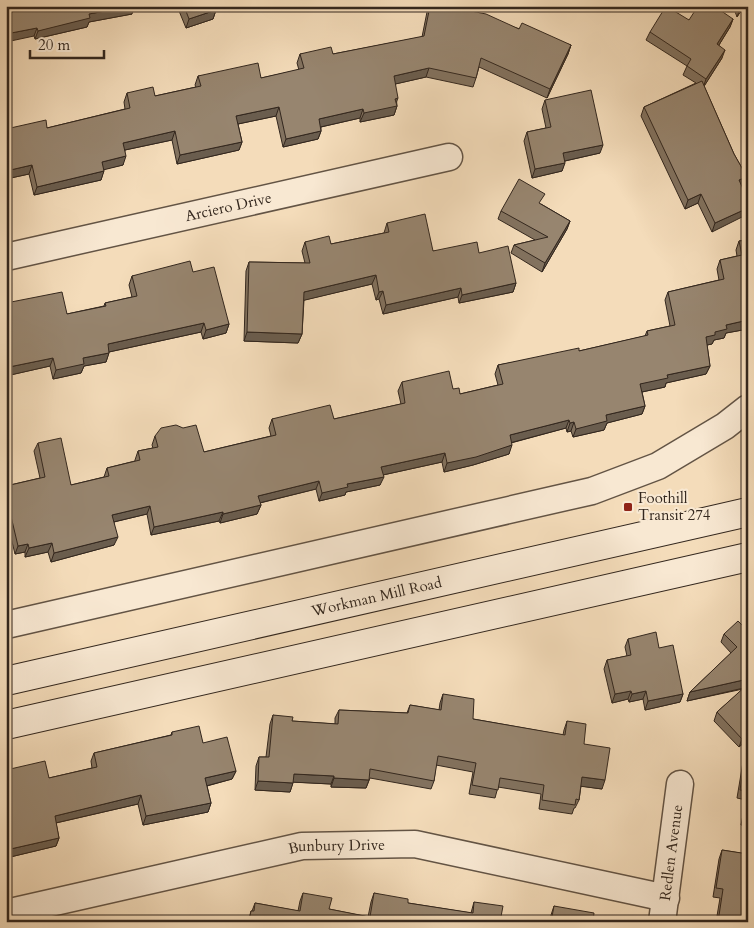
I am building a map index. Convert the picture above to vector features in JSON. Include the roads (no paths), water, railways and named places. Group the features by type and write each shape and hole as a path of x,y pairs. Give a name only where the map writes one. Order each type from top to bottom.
{"main road":[{"name":"Workman Mill Road","path":"6,681 748,512"},
{"path":"6,725 748,558"}],"street":[{"name":"Arciero Drive","path":"6,257 449,157"},
{"path":"6,625 592,491 658,466 725,426 748,408"},
{"name":"Redlen Avenue","path":"664,910 680,784"},
{"name":"Bunbury Drive","path":"6,912 302,846 415,844 664,910"}],"place":[{"name":"Foothill Transit 274","path":"628,507"}]}
